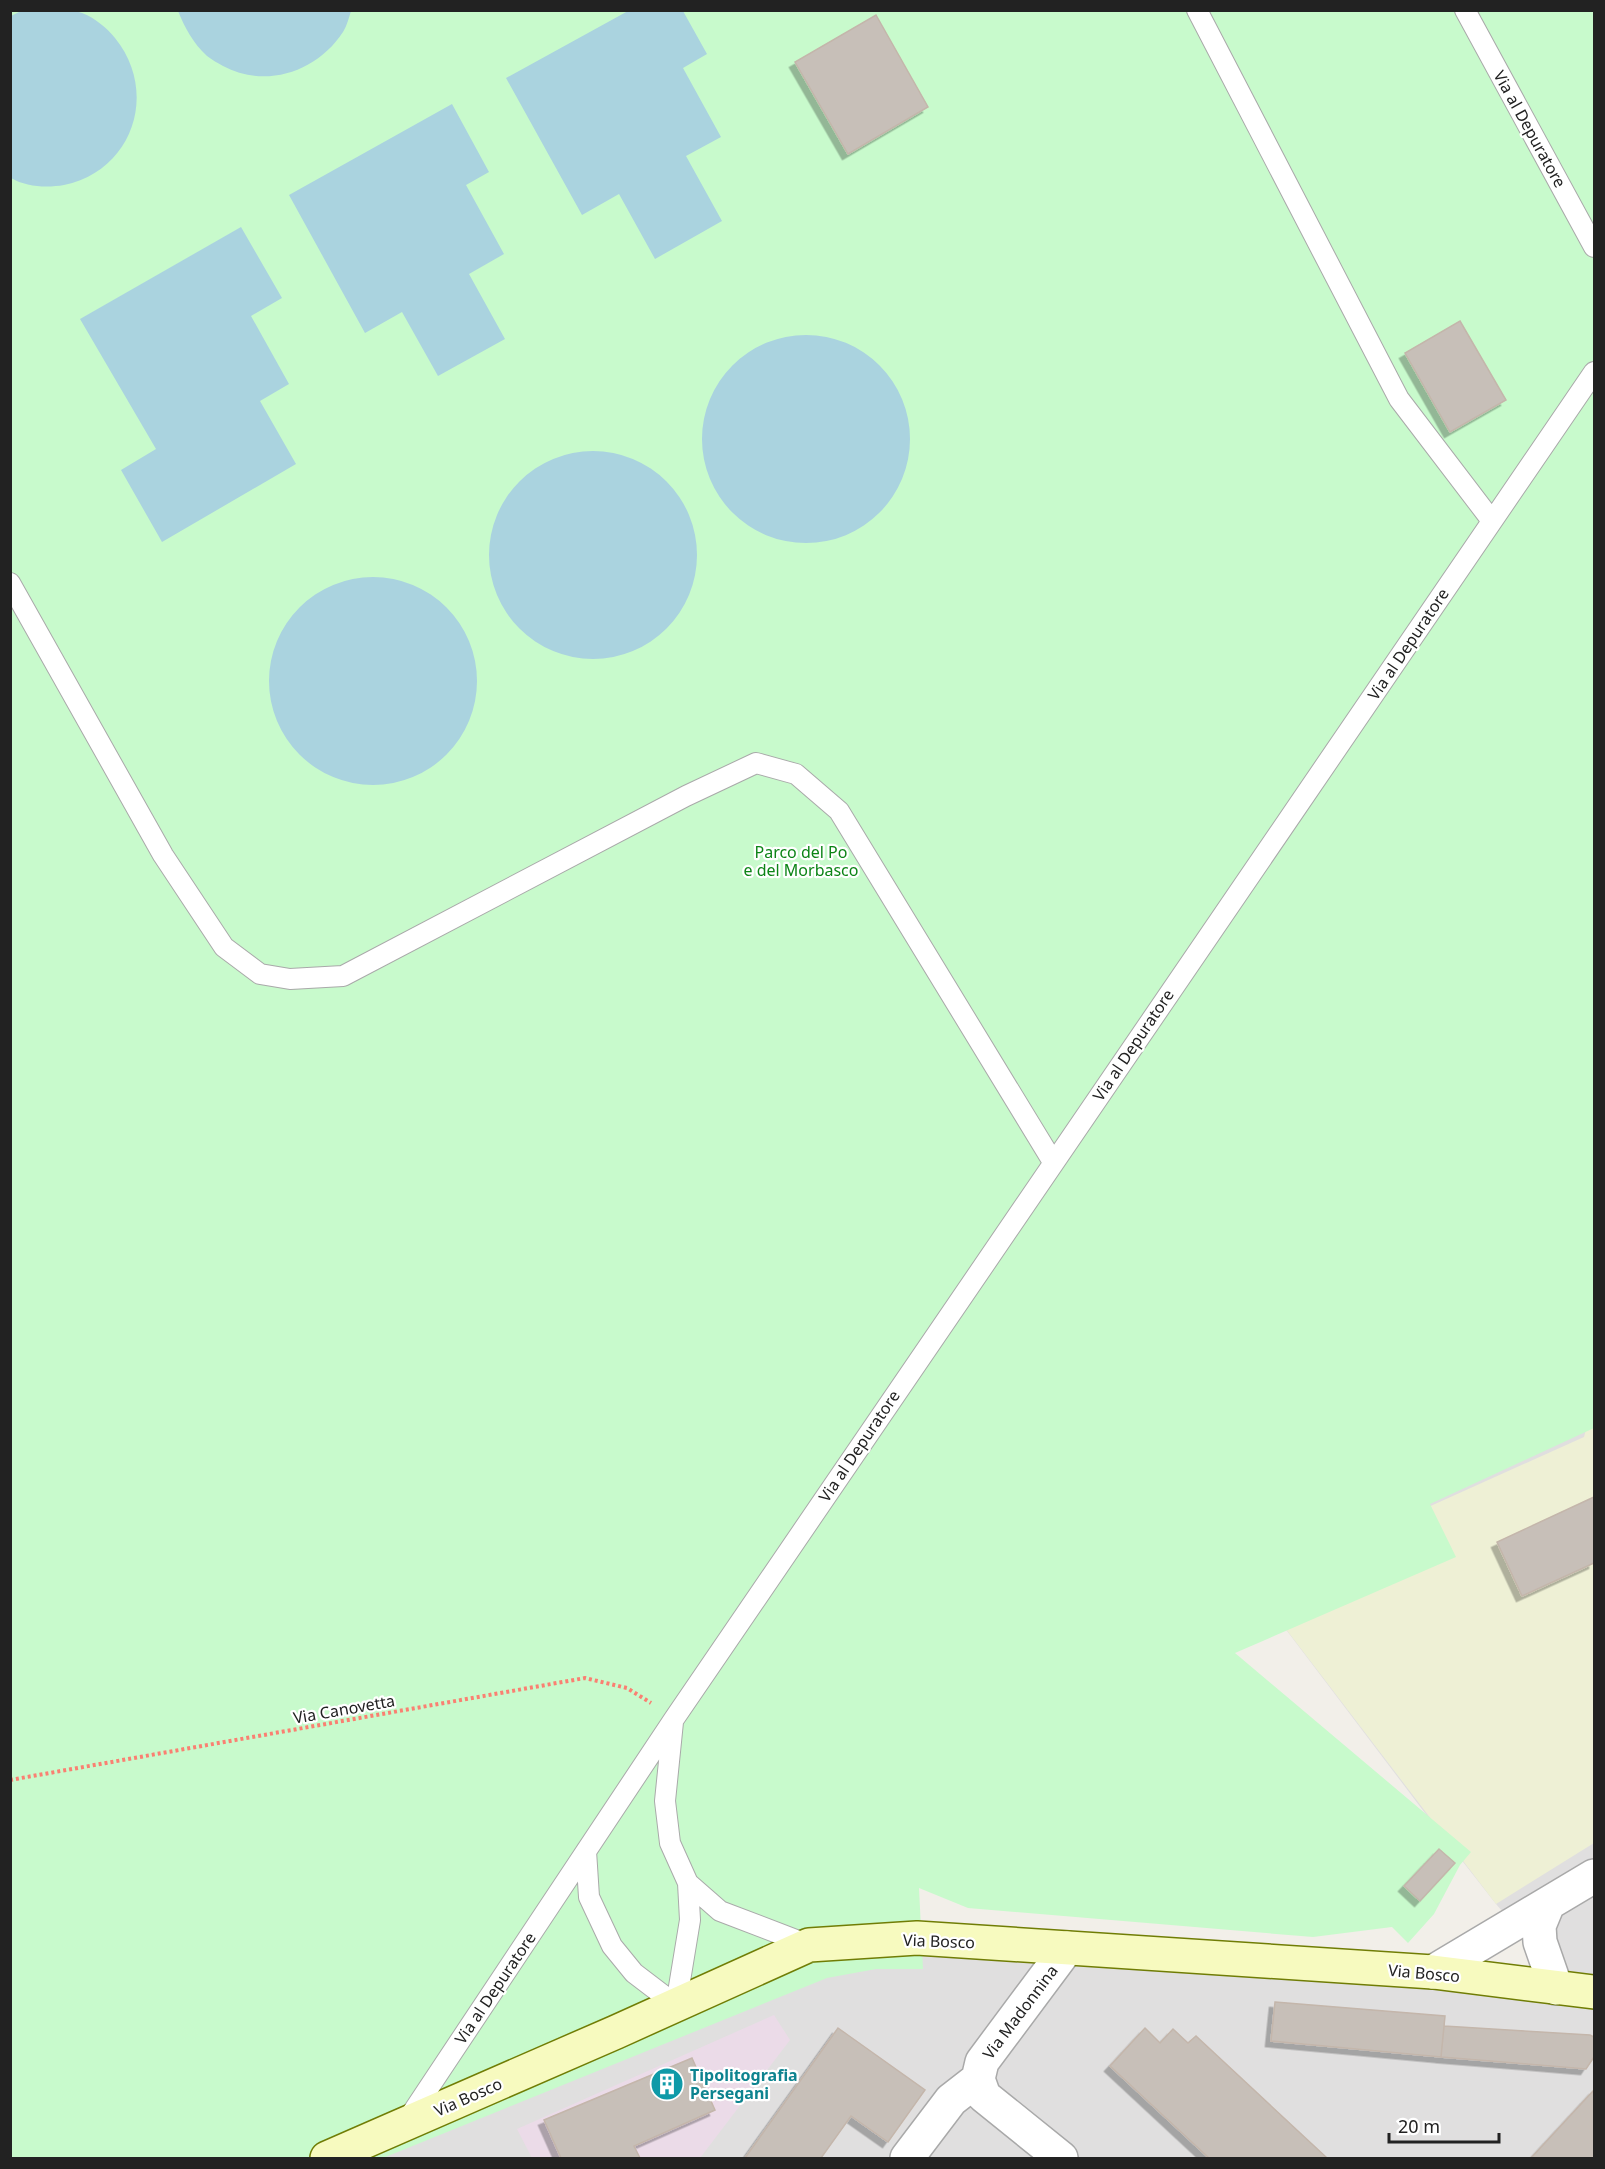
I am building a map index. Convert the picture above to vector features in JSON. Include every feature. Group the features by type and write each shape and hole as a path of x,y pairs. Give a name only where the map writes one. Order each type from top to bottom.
{"street":[{"path":"1433,1972 1594,1876"},
{"path":"1548,1904 1539,1926 1540,1942 1556,1988"},
{"name":"Via Bosco","path":"327,2158 809,1945 917,1938 1433,1972 1594,1992"},
{"name":"Via Madonnina","path":"1060,2158 984,2096 978,2079 982,2062 1067,1948"},
{"name":"Via Madonnina","path":"907,2158 951,2100 978,2079"}],"lane":[{"path":"1197,10 1399,399 1492,520"},
{"name":"Via al Depuratore","path":"1465,10 1594,247"},
{"name":"Via al Depuratore","path":"404,2125 674,1719 1594,372"},
{"path":"10,584 163,855 224,947 260,974 290,979 343,976 686,796 756,763 796,774 839,811 1053,1162"},
{"name":"Via al Depuratore","path":"674,1719 665,1800 670,1843 688,1883 690,1920 676,2005"},
{"path":"586,1851 589,1897 612,1946 634,1973 676,2005"},
{"name":"Via al Depuratore","path":"688,1883 720,1911 809,1945"}],"path":[{"name":"Via Canovetta","path":"10,1780 585,1678 627,1688 674,1719"}],"shaded area":[{"path":"1594,1420 1594,2158 346,2158 802,1944 1571,1991 1496,1904 1253,1586"},
{"path":"774,2015 790,2040 700,2158 532,2158 517,2129"}],"green space":[{"name":"Parco del Po e del Morbasco","path":"11,11 1594,11 1594,1428 1430,1504 1456,1557 1235,1653 1471,1852 1460,1865 1434,1914 1408,1943 1392,1927 1313,1937 968,1908 919,1888 923,1969 876,1969 827,1978 383,2158 11,2158"},
{"path":"1594,1399 1594,1843 1496,1904 1253,1586 1584,1437"}],"water":[{"path":"23,10 68,10 82,13 96,20 115,38 128,59 135,82 136,105 132,127 122,147 107,164 88,177 64,185 37,186 11,178 11,16"},
{"path":"178,11 351,11 343,32 319,57 289,73 256,76 239,73 207,56 190,35"},
{"path":"628,11 683,11 707,54 683,68 721,137 686,156 722,221 655,259 619,194 582,215 506,78"},
{"path":"452,104 489,172 466,185 504,254 469,274 505,339 438,376 402,312 365,333 289,195"},
{"path":"241,227 282,298 251,316 289,384 260,401 296,464 162,542 121,470 156,449 80,319"},
{"path":"796,335 816,335 836,339 855,347 880,365 893,381 902,399 910,429 906,469 902,479 893,497 880,513 864,526 836,539 816,543 796,543 776,539 757,531 740,520 725,505 706,469 702,449 702,429 706,409 714,390 725,373 740,358 776,339"},
{"path":"583,451 603,451 623,455 642,463 667,481 680,497 689,515 697,545 693,585 689,595 680,613 667,629 651,642 623,655 603,659 583,659 563,655 544,647 527,636 512,621 493,585 489,565 489,545 493,525 501,506 512,489 527,474 563,455"},
{"path":"363,577 383,577 403,581 422,589 447,607 460,623 469,641 477,671 473,711 469,721 460,739 447,755 431,768 403,781 383,785 363,785 343,781 324,773 307,762 292,747 273,711 269,691 269,671 273,651 281,632 292,615 307,600 343,581"}],"building":[{"path":"876,15 928,107 848,154 795,62"},
{"path":"1460,321 1506,400 1450,432 1405,353"},
{"path":"1594,1497 1594,1563 1522,1596 1497,1542"},
{"path":"1439,1849 1455,1863 1420,1901 1404,1886"},
{"path":"1275,2002 1445,2016 1441,2057 1271,2041"},
{"path":"1444,2026 1590,2035 1594,2037 1594,2057 1586,2069 1441,2057"},
{"path":"838,2028 925,2090 888,2142 851,2116 821,2158 745,2158"},
{"path":"1145,2028 1160,2043 1173,2029 1188,2043 1196,2036 1327,2158 1209,2158 1110,2066"},
{"name":"Tipolitografia Persegani","path":"692,2058 715,2110 634,2146 640,2158 561,2158 544,2120"},
{"path":"1594,2090 1594,2158 1531,2158"}],"place":[{"name":"Tipolitografia Persegani","path":"667,2084"}]}
